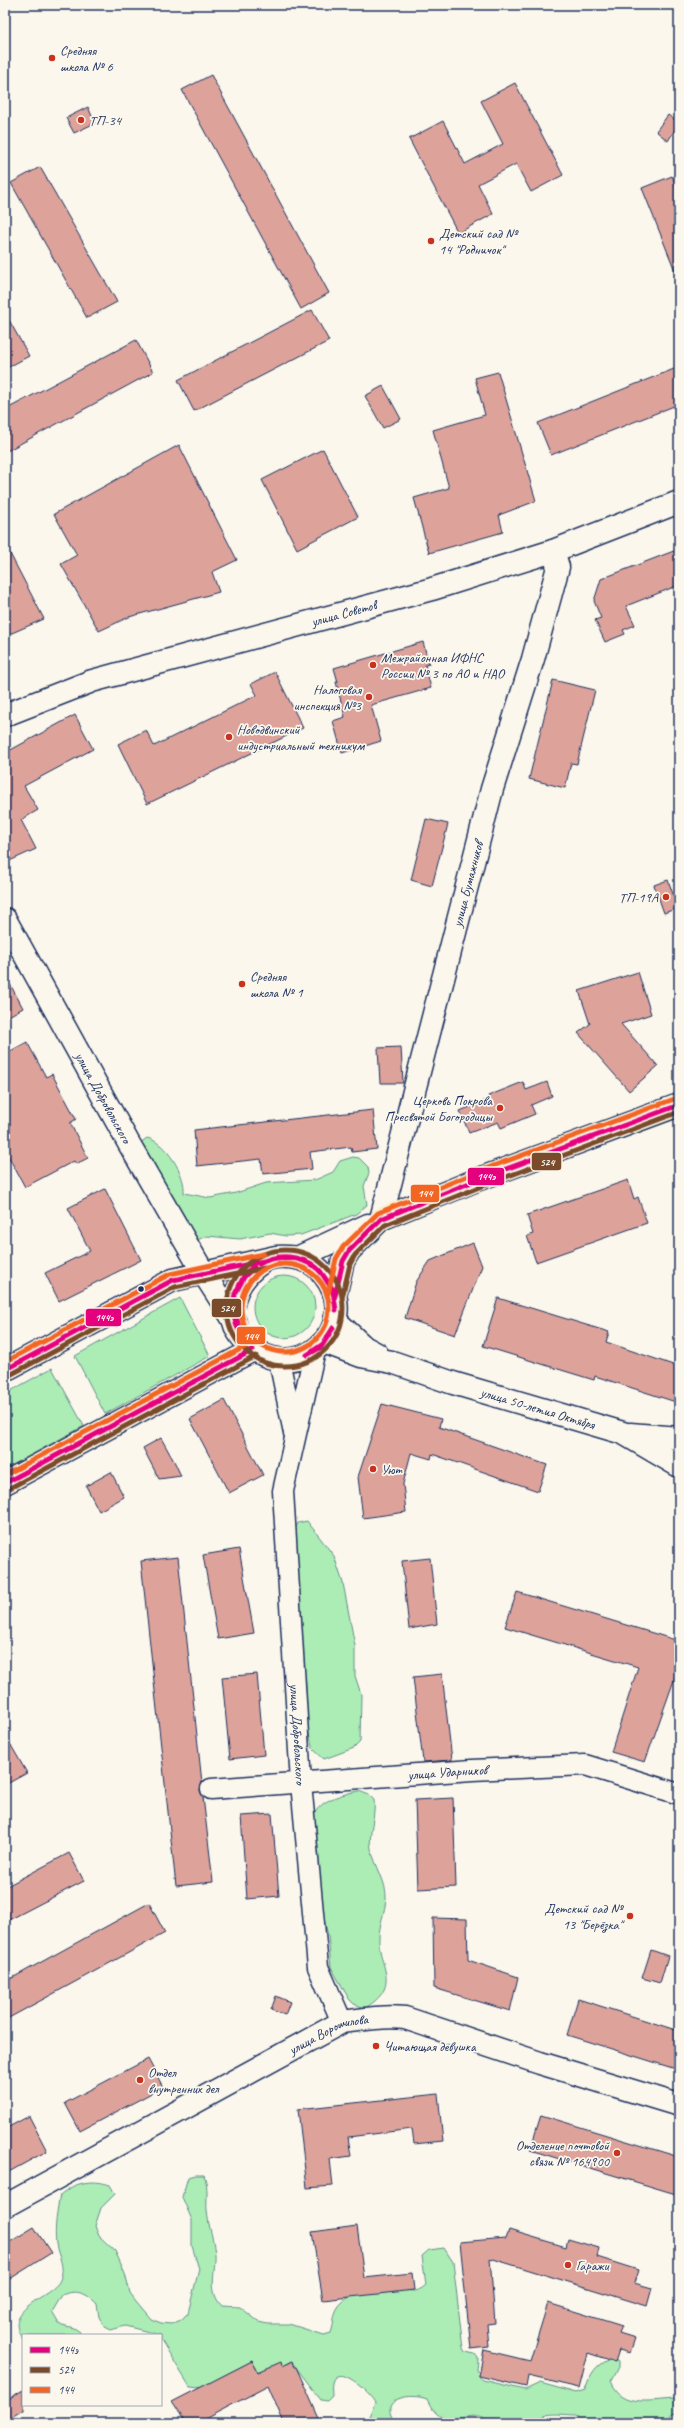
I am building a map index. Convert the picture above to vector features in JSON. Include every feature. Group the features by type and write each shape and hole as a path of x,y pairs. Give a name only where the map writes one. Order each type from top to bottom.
{"main road":[{"name":"улица Советов","path":"5,715 92,681 432,590 553,551 679,502"},
{"name":"улица Бумажников","path":"381,1219 492,789 533,659 558,567 553,551"},
{"name":"улица Добровольского","path":"5,919 128,1142 204,1274 235,1324"},
{"path":"297,1258 381,1219 479,1178 679,1105"},
{"path":"264,1261 250,1270 236,1291 233,1310 235,1324 244,1341 253,1350 264,1356 279,1360 299,1358 320,1346 335,1320 335,1296 340,1270 346,1256 381,1219"},
{"path":"5,1370 173,1280 264,1261 276,1257 297,1258 313,1265 321,1271 330,1282 335,1296"},
{"path":"335,1320 364,1347 392,1362"},
{"path":"320,1346 392,1362"},
{"path":"5,1483 253,1350"},
{"name":"улица 50-летия Октября","path":"392,1362 453,1383 623,1433 679,1466"},
{"path":"623,1433 679,1438"},
{"name":"улица Ворошилова","path":"5,2206 342,2022 385,2016 405,2018 540,2063 679,2104"}],"street":[{"name":"улица Добровольского","path":"320,1346 295,1441 284,1491 301,1783 318,1967 342,2022"},
{"path":"279,1360 295,1441"},
{"name":"улица Ударников","path":"211,1789 472,1770 585,1765 679,1794"}],"green space":[{"path":"147,1138 154,1141 168,1152 182,1177 184,1193 210,1198 236,1193 266,1183 315,1180 333,1172 340,1161 353,1157 359,1158 368,1167 369,1173 364,1186 367,1205 356,1214 301,1235 286,1236 270,1233 240,1239 207,1236 194,1241 137,1145"},
{"path":"278,1276 290,1276 306,1285 313,1295 315,1307 313,1319 306,1329 290,1338 278,1338 267,1333 258,1324 253,1313 253,1301 258,1290 267,1281"},
{"path":"180,1298 210,1356 105,1414 75,1356"},
{"path":"52,1368 84,1426 5,1469 5,1394"},
{"path":"307,1521 334,1556 343,1583 355,1646 355,1676 361,1694 360,1742 354,1748 324,1759 313,1749 308,1729 307,1709 302,1688 294,1531 298,1523"},
{"path":"359,1791 369,1795 374,1800 370,1843 386,1893 379,1938 386,1975 386,1983 383,1991 376,2000 365,2008 354,2004 349,1999 331,1967 328,1935 322,1913 321,1885 313,1817 320,1806 326,1802 345,1794"},
{"path":"204,2175 207,2193 208,2217 215,2254 213,2288 217,2300 222,2306 240,2307 259,2322 267,2324 289,2324 324,2335 331,2333 337,2309 342,2302 357,2294 384,2290 413,2291 422,2288 426,2285 422,2256 429,2250 444,2248 453,2262 463,2348 465,2352 475,2354 478,2358 477,2373 480,2378 525,2390 540,2383 576,2393 585,2390 589,2379 598,2366 613,2358 618,2362 618,2367 611,2381 616,2390 623,2396 640,2401 679,2399 679,2412 672,2415 671,2423 584,2423 577,2415 560,2414 544,2416 535,2423 506,2422 486,2419 479,2416 455,2418 442,2417 432,2408 427,2399 412,2396 397,2399 392,2403 390,2408 391,2415 396,2423 363,2423 367,2421 375,2402 361,2386 347,2377 340,2375 335,2377 332,2383 332,2396 327,2401 321,2400 291,2361 282,2366 281,2363 262,2371 267,2387 252,2361 200,2388 190,2387 162,2342 162,2334 125,2326 111,2330 105,2327 99,2317 97,2304 89,2297 77,2292 62,2295 52,2312 59,2324 74,2328 80,2332 79,2334 22,2334 22,2338 18,2329 18,2319 22,2312 55,2287 62,2275 62,2266 55,2238 60,2195 72,2187 90,2182 110,2185 115,2194 101,2208 95,2226 99,2236 115,2251 125,2273 130,2293 151,2319 161,2323 171,2324 181,2320 188,2313 199,2269 192,2246 192,2220 182,2197 188,2177"}],"building":[{"path":"211,75 329,293 301,309 182,90"},
{"path":"515,83 563,175 531,192 516,164 478,184 493,214 458,233 409,139 443,121 465,164 503,144 481,101"},
{"name":"ТП-34","path":"88,107 95,123 74,133 66,118"},
{"path":"668,115 679,123 668,141 656,131"},
{"path":"40,167 117,302 87,318 11,183"},
{"path":"672,176 679,193 678,278 642,188"},
{"path":"312,310 329,341 194,411 178,380"},
{"path":"5,313 29,356 5,369"},
{"path":"136,340 153,372 5,452 5,410"},
{"path":"679,367 679,404 551,455 538,423"},
{"path":"498,372 536,501 499,515 503,532 429,553 414,498 449,488 433,430 485,415 475,378"},
{"path":"383,386 401,419 383,428 365,396"},
{"path":"179,445 237,560 212,572 219,592 129,617 99,631 61,564 77,555 54,514"},
{"path":"323,449 358,517 297,549 262,480"},
{"path":"5,544 44,619 5,636"},
{"path":"679,549 679,585 626,606 635,625 623,630 625,634 605,642 595,620 601,618 594,601 601,579"},
{"name":"Налоговая инспекция №3","path":"423,642 429,664 425,665 431,688 371,705 381,741 342,753 333,721 345,717 334,668"},
{"name":"Новодвинский индустриальный техникум","path":"275,672 303,728 147,804 118,744 146,730 154,746 257,695 251,684"},
{"path":"553,680 595,690 577,764 571,763 565,788 529,779"},
{"path":"75,715 93,749 24,786 38,810 21,820 36,849 5,863 5,753"},
{"path":"426,819 448,824 432,886 411,880"},
{"name":"ТП-19А","path":"668,880 678,908 664,913 654,885"},
{"path":"638,972 651,1014 621,1024 658,1066 629,1091 578,1033 590,1024 579,991"},
{"path":"5,975 23,1008 5,1018"},
{"path":"27,1042 46,1077 52,1074 76,1119 70,1123 88,1158 76,1164 74,1161 25,1187 5,1150 5,1054"},
{"path":"401,1047 403,1083 380,1083 378,1048"},
{"name":"Церковь Покрова Пресвятой Богородицы","path":"523,1082 526,1090 547,1082 552,1096 531,1105 535,1114 501,1128 498,1122 469,1133 460,1111 489,1099 488,1096"},
{"path":"373,1110 377,1149 352,1152 351,1147 310,1152 312,1169 263,1174 261,1159 197,1166 194,1130"},
{"path":"628,1180 634,1199 638,1197 647,1223 536,1262 527,1236 533,1234 527,1215"},
{"path":"105,1189 141,1260 59,1301 45,1273 90,1251 68,1208"},
{"path":"473,1243 482,1266 455,1335 405,1318 416,1282 430,1261"},
{"path":"498,1298 609,1332 606,1342 679,1367 679,1403 595,1376 594,1380 483,1346"},
{"path":"224,1400 263,1475 229,1493 190,1419"},
{"path":"382,1404 441,1419 439,1427 547,1465 538,1491 432,1454 431,1459 411,1453 403,1484 406,1512 363,1518 358,1477"},
{"path":"161,1438 181,1476 159,1479 143,1448"},
{"path":"111,1472 124,1497 99,1511 86,1486"},
{"path":"239,1549 254,1633 218,1639 203,1555"},
{"path":"178,1557 202,1783 200,1790 203,1797 213,1882 176,1886 141,1561"},
{"path":"430,1558 437,1624 409,1629 402,1561"},
{"path":"517,1592 679,1641 679,1666 645,1762 611,1752 638,1667 505,1627"},
{"path":"257,1674 264,1755 230,1759 222,1677"},
{"path":"442,1674 452,1760 423,1762 413,1677"},
{"path":"5,1735 27,1773 5,1785"},
{"path":"453,1798 456,1887 418,1889 415,1800"},
{"path":"272,1814 279,1896 247,1899 241,1816"},
{"path":"69,1853 84,1881 5,1922 5,1887"},
{"path":"149,1903 165,1933 5,2020 5,1982"},
{"path":"433,1918 467,1919 468,1960 518,1977 510,2011 434,1988"},
{"path":"651,1950 668,1956 660,1983 642,1978"},
{"path":"276,1996 290,2002 285,2015 271,2010"},
{"path":"578,1999 679,2031 679,2070 567,2035"},
{"path":"148,2059 163,2087 80,2131 65,2103"},
{"path":"438,2094 443,2141 414,2144 412,2129 348,2137 351,2156 330,2159 333,2186 307,2188 298,2109"},
{"path":"541,2115 679,2157 679,2195 530,2150"},
{"path":"29,2116 47,2151 5,2174 5,2129"},
{"path":"357,2226 364,2278 412,2273 414,2290 323,2300 312,2232"},
{"path":"34,2227 51,2253 5,2282 5,2245"},
{"name":"Гаражи","path":"509,2230 566,2247 568,2239 599,2248 597,2257 638,2270 634,2283 652,2288 647,2306 490,2258 495,2323 487,2324 489,2347 471,2349 460,2242 506,2238"},
{"path":"548,2303 622,2326 619,2333 635,2338 630,2353 619,2350 615,2362 588,2353 579,2388 528,2376 526,2387 479,2376 484,2350 530,2361"},
{"path":"252,2361 258,2372 281,2362 282,2366 292,2361 321,2423 284,2423 268,2386 197,2423 186,2423 172,2402"},
{"path":"22,2391 23,2410 5,2421 5,2401"}],"transit line":[{"name":"144","path":"328,1294 336,1259 343,1247 378,1213 477,1172 677,1098"},
{"name":"144э","path":"335,1296 343,1261 349,1251 381,1219 479,1179 679,1105"},
{"name":"524","path":"342,1298 350,1264 355,1255 385,1225 482,1186 679,1112"},
{"name":"524","path":"285,1250 307,1254 317,1259 326,1267 334,1276 339,1286 343,1308 339,1330 334,1340 326,1349 317,1357 307,1362 285,1366 263,1362 253,1357 244,1349 236,1340 231,1330 227,1308 231,1286 236,1276 244,1267 253,1259 263,1254 285,1250"},
{"name":"144","path":"5,1362 170,1274 263,1254"},
{"name":"144э","path":"259,1264 276,1258 295,1258 304,1260 312,1265 320,1271 325,1278"},
{"name":"144э","path":"259,1264 276,1258 295,1259 312,1265 320,1271 325,1278"},
{"name":"144э","path":"5,1370 173,1280 264,1261"},
{"name":"144","path":"285,1264 302,1268 316,1277 325,1291 329,1308 325,1325 316,1339 302,1348 285,1352 268,1348 254,1339 245,1325 241,1308 245,1291 254,1277 268,1268 285,1264"},
{"name":"144э","path":"235,1294 246,1272 254,1267"},
{"name":"144э","path":"235,1294 244,1277 254,1267"},
{"name":"524","path":"8,1376 175,1287 265,1268"},
{"name":"144э","path":"325,1278 333,1290 336,1310"},
{"name":"144э","path":"325,1278 333,1291 336,1310"},
{"name":"144э","path":"235,1294 236,1319 247,1341"},
{"name":"144э","path":"235,1294 233,1306 236,1325 247,1341"},
{"name":"144э","path":"307,1355 323,1344 333,1328"},
{"name":"144э","path":"307,1355 321,1347 333,1328"},
{"name":"144","path":"5,1475 250,1344"},
{"name":"144э","path":"5,1483 253,1350"},
{"name":"524","path":"8,1489 256,1356"}],"place":[{"name":"Средняя школа № 6","path":"52,58"},
{"name":"ТП-34","path":"81,120"},
{"name":"Детский сад № 14 \"Родничок\"","path":"431,241"},
{"name":"Межрайонная ИФНС России № 3 по АО и НАО","path":"373,665"},
{"name":"Налоговая инспекция №3","path":"369,697"},
{"name":"Новодвинский индустриальный техникум","path":"229,737"},
{"name":"ТП-19А","path":"666,897"},
{"name":"Средняя школа № 1","path":"242,984"},
{"name":"Церковь Покрова Пресвятой Богородицы","path":"500,1108"},
{"name":"Уют","path":"373,1469"},
{"name":"Детский сад № 13 \"Берёзка\"","path":"630,1916"},
{"name":"Читающая девушка","path":"376,2046"},
{"name":"Отдел внутренних дел","path":"140,2080"},
{"name":"Отделение почтовой связи № 164900","path":"617,2153"},
{"name":"Гаражи","path":"568,2265"}]}
